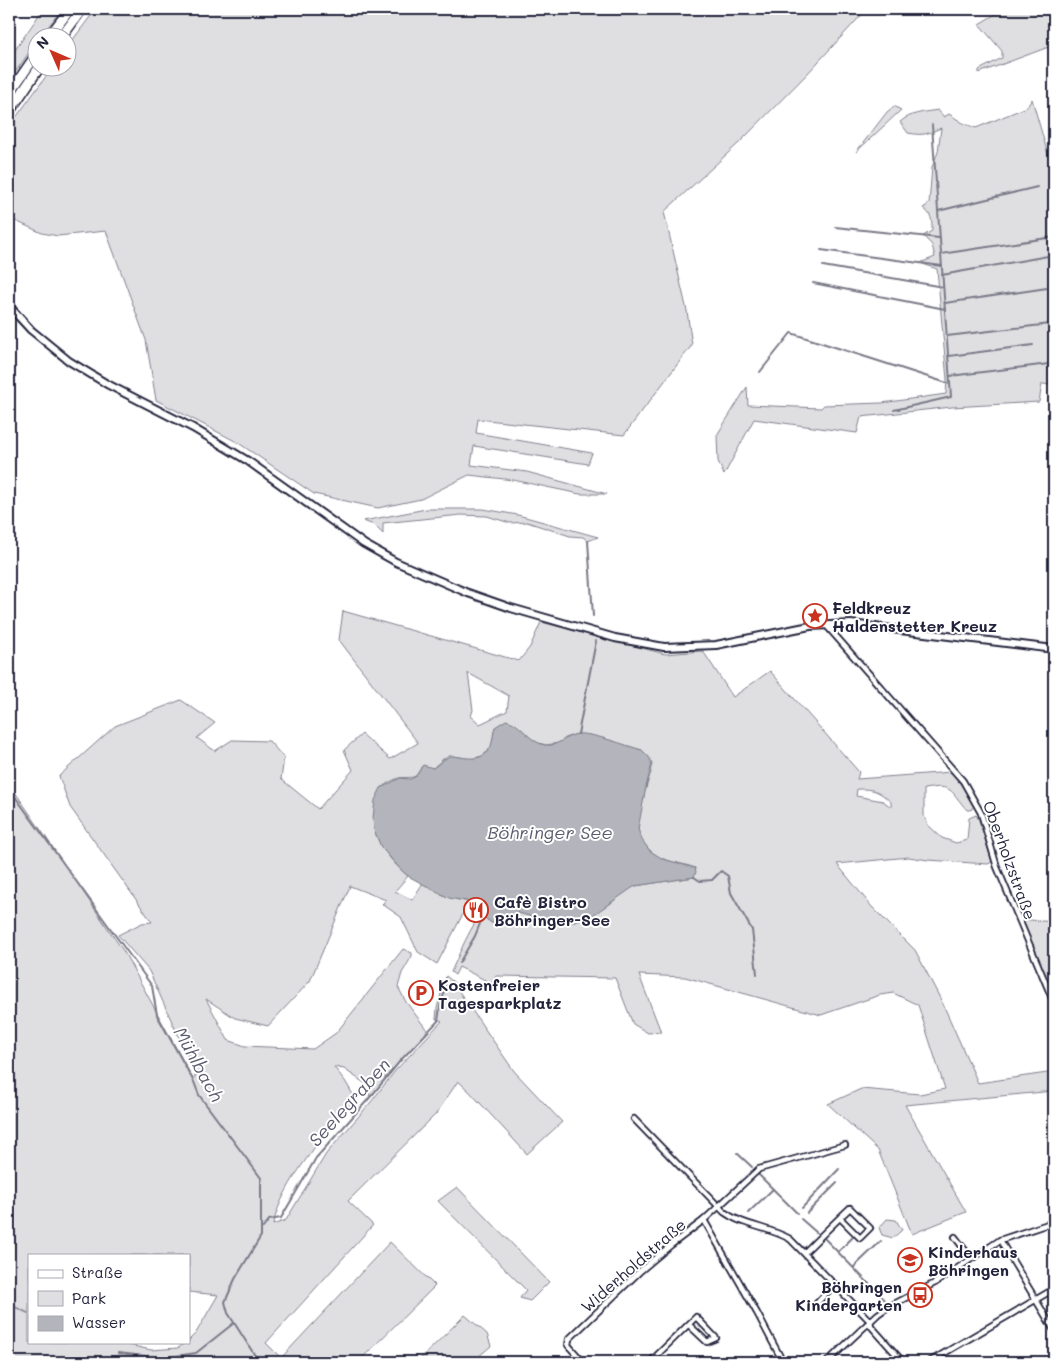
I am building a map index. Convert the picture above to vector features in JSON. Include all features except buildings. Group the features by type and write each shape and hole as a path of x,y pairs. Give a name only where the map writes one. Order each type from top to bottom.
{"highway":[{"path":"56,28 70,9"},
{"path":"68,28 82,9"},
{"path":"9,94 28,66"},
{"path":"9,112 33,78"}],"street":[{"path":"9,306 31,330 69,361 107,384 193,428 248,461 287,487 348,534 396,562 468,593 511,608 579,629 664,647 716,646 825,624 869,626 1054,649"},
{"name":"Oberholzstraße","path":"825,624 963,781 981,814 996,868 1054,1003"},
{"path":"634,1119 718,1208 734,1218 790,1239 870,1321 871,1326 903,1362"},
{"name":"Widerholdstraße","path":"584,1362 568,1345 569,1339 640,1272 718,1208 759,1169 845,1145"},
{"path":"804,1253 850,1208 870,1228 860,1238 840,1218"},
{"path":"704,1220 783,1362"},
{"path":"827,1362 870,1321 888,1307 935,1283 1000,1240 1054,1222"},
{"path":"955,1236 972,1258"},
{"path":"1000,1240 1054,1330"},
{"path":"815,1305 835,1284"},
{"path":"929,1362 1054,1289"},
{"path":"650,1362 696,1318 716,1338 707,1342 689,1325"}],"green space":[{"path":"43,9 62,9 47,28 30,28"},
{"path":"96,9 867,9 807,74 739,143 664,212 687,311 692,345 624,435 478,419 476,433 592,453 588,464 474,446 471,465 527,472 607,494 580,494 513,480 469,475 421,499 378,508 314,494 237,442 156,400 146,340 106,231 58,236 42,233 9,218 9,127 45,78 78,78 78,33"},
{"path":"1004,9 1051,9 1054,12 1054,45 979,73 979,70 1002,58 1002,51 979,24"},
{"path":"28,31 28,54 9,81 9,59"},
{"path":"1032,99 1054,175 1054,385 1042,384 1039,402 952,407 861,417 857,433 754,419 724,475 718,461 717,435 747,387 748,405 821,408 824,405 882,403 946,394 947,380 937,269 920,263 935,257 932,245 923,236 932,231 932,223 928,213 923,208 929,204 932,167 938,152 941,128 925,134 914,134 908,133 900,122 913,115 938,110 944,117 949,114 963,123 976,128 1027,107"},
{"path":"894,106 901,110 856,152 887,112"},
{"path":"426,509 483,509 518,515 598,537 588,541 583,537 570,536 527,522 510,523 487,516 461,515 383,523 383,534 374,525 363,521"},
{"path":"343,611 519,661 530,647 541,622 665,654 703,651 733,697 770,671 859,772 857,779 952,772 971,798 974,806 971,810 967,810 953,793 946,788 924,789 924,816 928,825 942,838 956,843 967,840 969,818 976,815 992,862 988,864 909,857 837,864 872,907 915,950 942,1002 978,1083 1054,1072 1054,1091 905,1105 966,1212 912,1234 878,1150 828,1104 861,1089 920,1094 945,1089 918,1005 893,993 880,995 821,1015 685,977 639,975 661,1032 648,1033 633,1024 615,978 496,976 488,989 489,982 459,967 455,975 451,972 462,948 470,931 485,911 485,918 493,924 511,918 515,912 551,922 610,904 626,890 635,886 694,877 695,868 661,858 649,850 640,838 638,829 639,816 651,772 642,750 578,734 567,737 559,743 546,745 535,742 521,729 495,727 492,745 482,756 471,759 454,756 443,759 433,768 421,767 415,776 396,779 381,788 375,831 380,844 388,856 408,876 395,891 412,900 423,883 446,896 471,902 437,964 418,952 401,917 382,904 386,900 350,886 310,981 268,1026 235,1018 206,999 228,1040 245,1046 313,1049 336,1033 403,949 412,953 402,973 398,987 406,1002 427,1030 424,1036 400,1061 369,1099 370,1087 344,1069 334,1067 355,1098 319,1142 296,1175 278,1209 273,1225 286,1220 326,1154 395,1071 442,1021 436,1019 437,1008 446,976 457,985 458,990 514,1071 562,1122 527,1154 458,1081 436,1114 348,1201 373,1225 266,1343 281,1358 390,1242 435,1286 358,1362 9,1362 9,790 13,789 124,952 193,1079 196,1075 149,971 118,935 142,923 152,922 70,807 59,776 115,726 181,700 215,723 197,738 215,751 232,740 269,741 284,758 281,779 318,809 353,770 344,750 362,734 390,759 418,743 339,640","holes":["468,673 509,696 507,711 480,724 471,716 473,710","857,789 876,791 891,802 891,807 883,801 856,796"]},
{"path":"1018,919 1054,922 1054,996 1051,996"},
{"path":"457,1187 549,1282 530,1301 520,1298 526,1290 438,1201"},
{"path":"887,1219 896,1220 902,1230 893,1238 882,1235 879,1228"},
{"path":"465,1315 487,1334 491,1346 472,1362 417,1362"}],"water":[{"name":"Böhringer See","path":"506,720 512,722 534,740 545,745 558,743 573,735 583,734 600,737 642,750 649,757 652,764 638,829 642,840 650,851 663,859 695,868 694,877 635,886 593,915 573,922 551,922 515,912 507,922 493,924 485,918 482,904 449,898 408,876 381,847 374,830 375,800 381,788 400,778 410,779 415,777 423,765 433,768 449,756 478,758 483,756 491,746 495,727"}],"waterway":[{"path":"894,410 951,397 932,125"},
{"path":"938,211 1037,187"},
{"path":"835,227 939,238"},
{"path":"941,254 1054,237"},
{"path":"821,250 942,266"},
{"path":"942,275 1048,256"},
{"path":"823,266 943,287"},
{"path":"813,283 945,309"},
{"path":"945,303 1047,288"},
{"path":"947,336 1050,324"},
{"path":"760,372 791,333 950,384"},
{"path":"949,356 1033,345"},
{"path":"950,376 1049,364"},
{"path":"588,541 593,616"},
{"path":"578,734 596,641"},
{"name":"Mühlbach","path":"9,792 11,791 152,986 157,1015 194,1082 199,1095 261,1178 261,1236 235,1279 225,1302 228,1313 259,1362"},
{"path":"694,877 700,881 712,880 721,871 728,876 731,893 752,930 757,974"},
{"name":"Seelegraben","path":"459,963 475,936 485,911"},
{"name":"Seelegraben","path":"263,1228 269,1220 281,1218 316,1158 400,1061 438,1021 447,984"},
{"path":"737,1153 752,1167"},
{"path":"802,1208 839,1169"},
{"path":"758,1174 797,1213"},
{"path":"807,1213 837,1183"},
{"path":"748,1213 773,1189"},
{"path":"801,1219 817,1233"},
{"path":"838,1252 853,1237"},
{"path":"825,1239 885,1300"},
{"path":"854,1267 881,1241"},
{"path":"118,1353 163,1358 196,1353 234,1323"}],"place":[{"name":"Feldkreuz Haldenstetter Kreuz","path":"815,616"},
{"name":"Cafè Bistro Böhringer-See","path":"476,910"},
{"name":"Kostenfreier Tagesparkplatz","path":"421,993"},
{"name":"Kinderhaus Böhringen","path":"910,1260"},
{"name":"Böhringen Kindergarten","path":"920,1295"}]}
